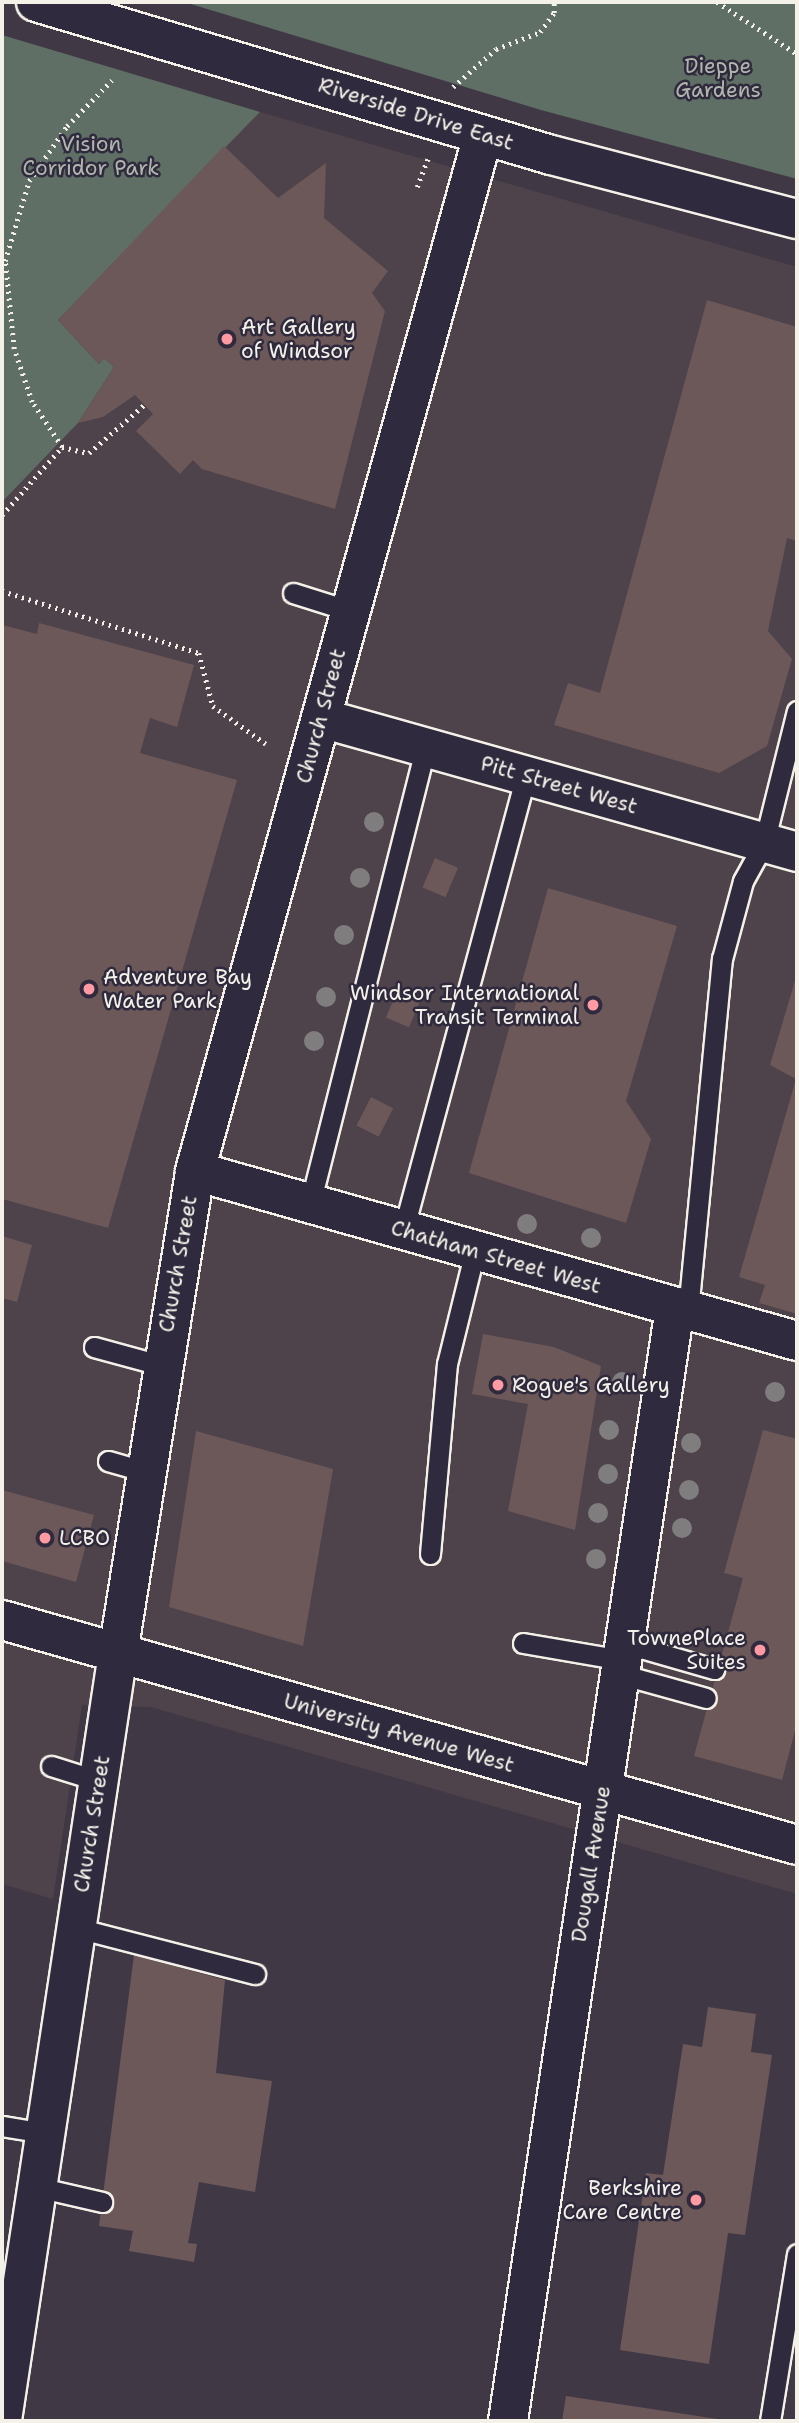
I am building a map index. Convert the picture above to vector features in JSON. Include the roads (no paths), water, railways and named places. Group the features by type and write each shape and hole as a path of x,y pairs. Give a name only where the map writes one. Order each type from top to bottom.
{"street":[{"name":"Riverside Drive East","path":"36,2 483,135 797,219"},
{"name":"Church Street","path":"2,2420 160,1365 195,1171 483,135"},
{"name":"Pitt Street West","path":"321,718 780,847"},
{"name":"Chatham Street West","path":"195,1171 797,1341"},
{"name":"Dougall Avenue","path":"508,2421 622,1659 682,1309"},
{"name":"University Avenue West","path":"2,1620 797,1845"}],"lane":[{"path":"293,593 350,611"},
{"path":"682,1309 722,959 743,881 780,847 797,711"},
{"path":"310,1204 426,747"},
{"path":"403,1231 526,776"},
{"path":"430,1554 447,1364 475,1251"},
{"path":"94,1347 160,1365"},
{"path":"108,1461 144,1471"},
{"path":"523,1643 622,1659 714,1669"},
{"path":"622,1659 706,1698"},
{"path":"51,1766 99,1781"},
{"path":"77,1928 255,1974"},
{"path":"2,2126 45,2133"},
{"path":"37,2188 102,2202"},
{"path":"770,2421 797,2254"}],"place":[{"name":"Art Gallery of Windsor","path":"227,339"},
{"name":"Adventure Bay Water Park","path":"89,989"},
{"name":"Windsor International Transit Terminal","path":"593,1005"},
{"name":"Rogue's Gallery","path":"498,1385"},
{"name":"LCBO","path":"45,1538"},
{"name":"TownePlace Suites","path":"760,1650"},
{"name":"Berkshire Care Centre","path":"696,2200"}],"park label":[{"name":"Dieppe Gardens","path":"718,78"},
{"name":"Vision Corridor Park","path":"91,156"}]}
